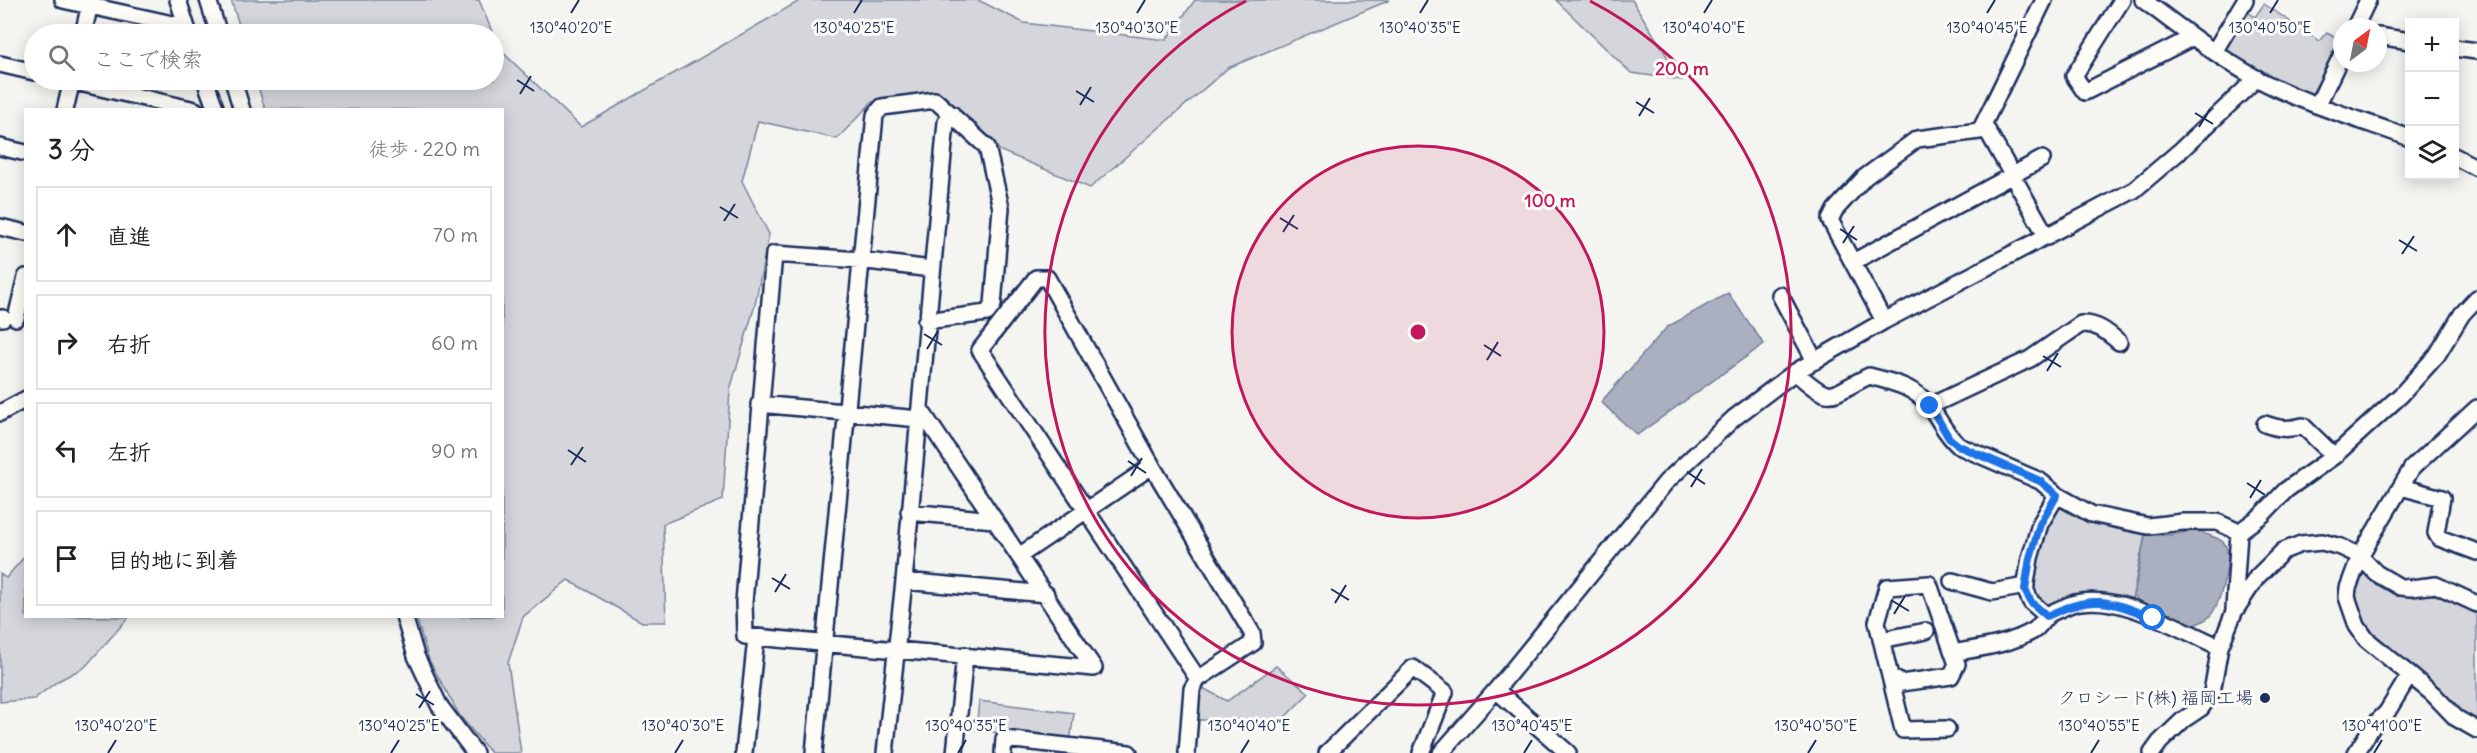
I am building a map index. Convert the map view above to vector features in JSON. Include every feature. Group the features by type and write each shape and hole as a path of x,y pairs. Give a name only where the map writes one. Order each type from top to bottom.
{"street":[{"path":"63,0 91,3 164,24"},
{"path":"178,0 186,24"},
{"path":"208,0 216,24"},
{"path":"1980,131 2044,0"},
{"path":"2122,0 2074,76 2085,92 2193,37"},
{"path":"2143,0 2214,52 2257,78 2318,104 2405,132"},
{"path":"2359,18 2368,0"},
{"path":"2214,52 2240,2"},
{"path":"86,24 91,3"},
{"path":"2387,37 2405,40"},
{"path":"2459,49 2477,51"},
{"path":"0,64 24,70"},
{"path":"2318,104 2333,72"},
{"path":"1441,753 1496,690 1666,482 1734,418 1795,372 1815,360 1884,321 2134,190 2181,150 2257,78"},
{"path":"65,108 68,90"},
{"path":"112,90 187,108"},
{"path":"209,90 215,108"},
{"path":"236,90 241,108"},
{"path":"814,753 875,115 882,106 935,100 987,147 1001,208 993,305 987,314 926,321"},
{"path":"885,753 904,581 946,122 952,114"},
{"path":"1884,321 1830,220 1835,210 1865,177 1917,139 1987,130 2047,237"},
{"path":"0,147 24,153"},
{"path":"1853,262 2042,159"},
{"path":"2459,159 2477,168"},
{"path":"0,227 24,233"},
{"path":"920,414 1046,594 1094,668 745,636 744,602 759,404 774,254 860,260 931,269"},
{"path":"1187,753 1192,689 1198,679 1253,644 1252,633 1152,466 1047,278 1036,278 980,350 1198,679"},
{"path":"9,319 24,282"},
{"path":"1779,296 1815,360"},
{"path":"2234,612 2239,532 2262,514 2286,490 2334,456 2401,395 2437,355 2462,314 2477,298"},
{"path":"1930,406 2030,358 2081,324 2098,327 2119,342"},
{"path":"1795,372 1819,393 1828,395 1835,395 1869,376 1912,390 1930,406 1949,438 1959,446 2040,481 2057,495 2091,514 2148,526 2183,522 2217,522 2239,532"},
{"path":"0,413 24,400"},
{"path":"759,404 846,412 920,414"},
{"path":"2477,408 2412,468 2360,556 2348,588 2350,612 2366,639 2433,694 2456,718 2477,730"},
{"path":"2265,424 2289,430 2303,426 2334,456"},
{"path":"1019,556 1152,466"},
{"path":"2401,487 2442,498 2436,532 2439,538 2477,552"},
{"path":"2047,616 2031,602 2026,586 2030,558 2040,524 2057,495"},
{"path":"909,512 994,520"},
{"path":"2152,753 2160,742 2183,720 2201,708 2207,700 2212,692 2220,647 2234,612 2257,577 2283,551 2301,544 2322,542 2360,556 2376,573 2400,586 2411,588 2436,585 2477,604"},
{"path":"904,581 1046,594"},
{"path":"1952,581 1992,592 2026,586"},
{"path":"1890,676 1901,683 1951,676 1957,664 1929,584 1887,587 1877,622 1881,640 1903,730 1947,729"},
{"path":"1953,653 1995,646 2016,639 2042,625 2047,616 2068,606 2088,601 2104,601 2153,618 2220,647"},
{"path":"405,618 416,656 439,705 475,753"},
{"path":"1881,640 1926,631"},
{"path":"744,753 756,638"},
{"path":"955,753 965,655"},
{"path":"1327,753 1413,668 1444,692 1421,753"},
{"path":"2356,753 2409,676"},
{"path":"1496,690 1568,753"},
{"path":"1003,753 1004,739 1129,753"}],"shaded area":[{"path":"231,0 479,0 489,24 239,24"},
{"path":"801,0 978,0 1024,23 1166,40 1195,0 1390,0 1228,68 1090,188 1001,151 935,96 872,102 837,139 758,121 742,181 769,234 755,305 730,390 723,500 663,524 666,622 642,622 568,580 523,617 508,663 521,753 491,753 460,716 429,660 416,618 504,618 504,108 265,108 259,90 504,90 504,54 581,127"},
{"path":"1556,0 1632,0 1682,80 1631,73"},
{"path":"2264,4 2319,41 2327,32 2333,36 2333,57 2311,95 2285,85 2224,48 2244,9 2255,17"},
{"path":"2059,507 2090,523 2145,535 2131,604 2108,595 2098,594 2079,596 2047,607 2038,599 2033,588 2035,560 2054,508"},
{"path":"24,557 24,618 128,618 85,667 58,681 34,699 0,702 0,574 6,578"},
{"path":"2362,563 2375,578 2434,587 2477,608 2477,721 2458,709 2364,628 2353,599"},
{"path":"1276,666 1309,693 1282,720 1197,720 1197,694 1201,687 1227,701"},
{"path":"979,701 1074,713 1070,742 976,730"}],"water":[{"path":"1728,293 1764,344 1637,435 1601,402 1667,327"},
{"path":"2198,530 2226,546 2226,572 2221,593 2209,617 2187,627 2146,608 2134,596 2145,535 2171,535"}],"place":[{"name":"クロシード(株) 福岡工場","path":"2265,698"}],"route":[{"path":"1930,406 1949,438 1959,446 2040,481 2057,495 2040,524 2030,558 2025,589 2031,602 2047,616 2068,606 2088,601 2104,601 2153,618"}]}
